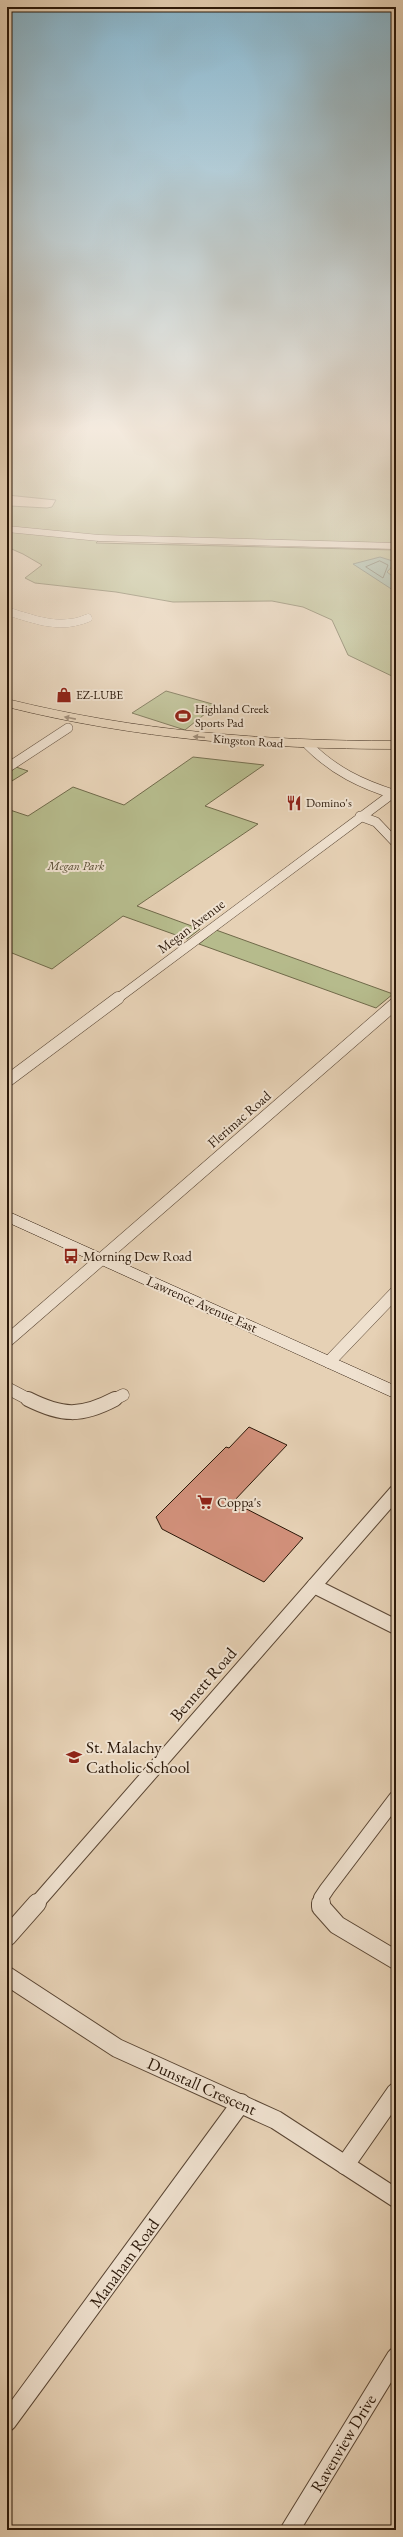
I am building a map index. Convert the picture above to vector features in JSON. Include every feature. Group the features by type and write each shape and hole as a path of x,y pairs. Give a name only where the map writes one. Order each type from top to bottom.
{"main road":[{"name":"Kingston Road","path":"7,703 94,723 180,736 312,750 396,754"},
{"name":"Kingston Road","path":"7,714 68,728 166,744 256,753 396,745"},
{"name":"Lawrence Avenue East","path":"7,1216 396,1393"}],"street":[{"path":"337,544 396,546"},
{"path":"7,611 57,626 74,625 88,618"},
{"path":"7,768 68,728"},
{"path":"312,750 329,766 348,778 394,794"},
{"name":"Megan Avenue","path":"7,1081 360,816 394,794"},
{"path":"360,816 376,822 396,843"},
{"name":"Flerimac Road","path":"101,1258 396,1003"},
{"path":"7,1341 101,1258"},
{"path":"329,1362 396,1292"},
{"path":"7,1388 43,1408 69,1415 100,1408 122,1395"},
{"name":"Bennett Road","path":"7,1937 396,1492"},
{"path":"314,1586 396,1627"},
{"path":"396,1798 321,1898 321,1907 337,1925 396,1960"},
{"name":"Dunstall Crescent","path":"7,1976 117,2048 276,2120 396,2198"},
{"path":"345,2165 396,2092"},
{"name":"Manaham Road","path":"7,2422 241,2103"},
{"name":"Ravenview Drive","path":"290,2530 396,2357"}],"green space":[{"path":"7,544 156,544 396,550 396,678 348,655 332,620 303,607 272,601 173,602 116,592 35,583 25,578 42,565 7,547"},
{"path":"267,544 396,544 396,547"},
{"path":"166,691 216,705 185,730 132,713"},
{"name":"Megan Park","path":"193,757 264,765 205,806 258,824 137,906 200,929 187,939 123,916 52,969 7,951 7,809 28,816 73,787 124,805"},
{"path":"16,767 28,771 7,784 7,773"},
{"path":"216,930 393,994 376,1008 199,944"}],"water":[{"path":"380,557 396,562 387,572 396,579 396,592 353,564"}],"building":[{"name":"Coppa's","path":"249,1427 287,1445 233,1502 303,1538 264,1582 162,1529 156,1517 226,1447 229,1448"}],"place":[{"name":"EZ-LUBE","path":"64,695"},
{"name":"Highland Creek Sports Pad","path":"183,716"},
{"name":"Domino's","path":"294,803"},
{"name":"Morning Dew Road","path":"71,1256"},
{"name":"Coppa's","path":"205,1502"},
{"name":"St. Malachy Catholic School","path":"74,1757"}]}
